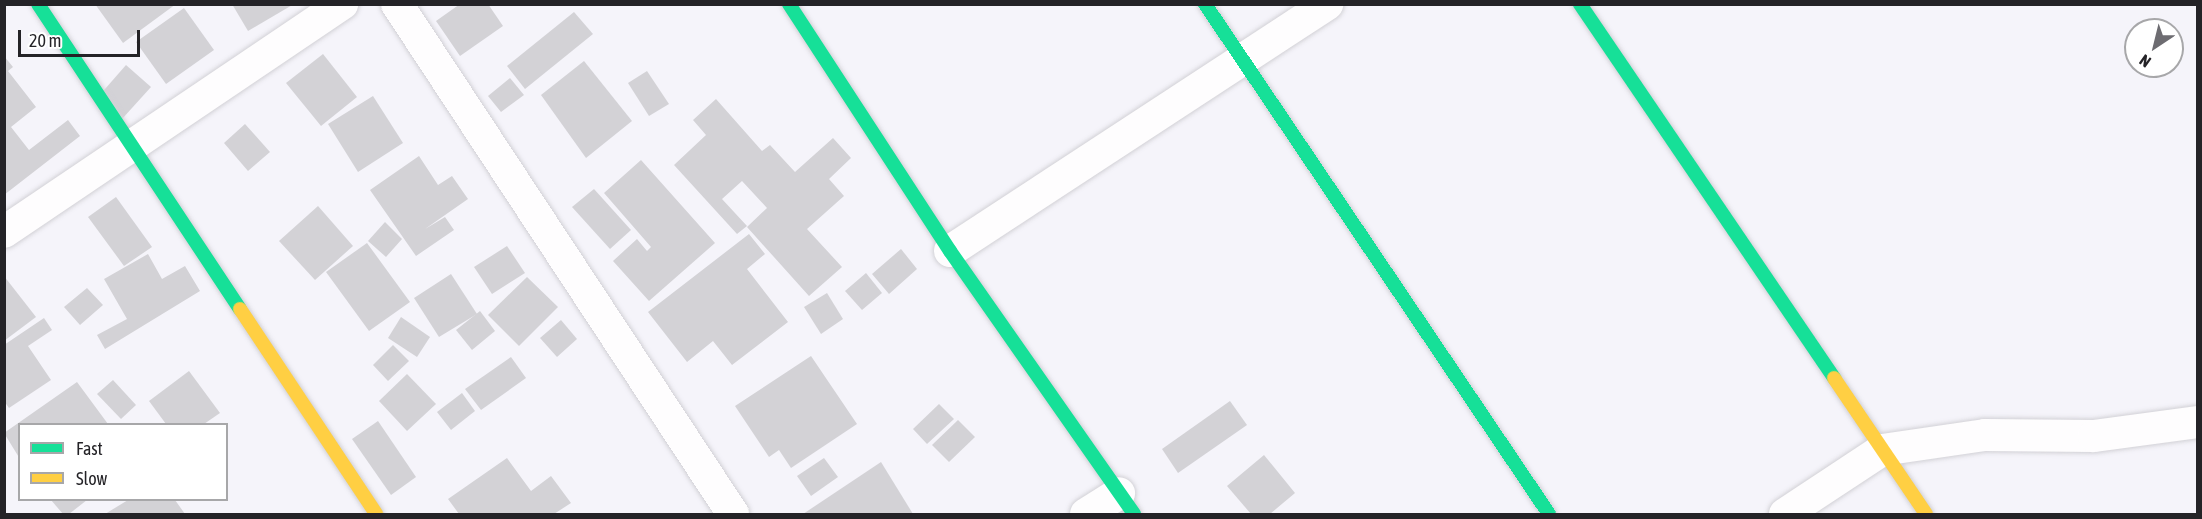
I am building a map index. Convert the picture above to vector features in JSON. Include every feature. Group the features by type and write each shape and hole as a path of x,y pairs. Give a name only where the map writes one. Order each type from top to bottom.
{"street":[{"path":"38,4 376,514"},
{"path":"4,232 342,4"},
{"path":"397,4 734,514"},
{"path":"789,4 950,251 1127,504 1086,514"},
{"path":"1205,4 1549,514"},
{"path":"950,251 1242,62 1327,4"},
{"path":"1580,4 1926,514"},
{"path":"1785,514 1882,450 1985,435 2094,436 2198,422"}],"building":[{"path":"95,4 176,4 123,43"},
{"path":"232,4 294,4 248,31"},
{"path":"460,4 488,4 503,26 460,56 436,21"},
{"path":"184,8 214,50 166,84 136,42"},
{"path":"574,12 593,34 525,89 507,66"},
{"path":"323,54 357,97 321,126 286,83"},
{"path":"4,56 13,67 8,71 36,107 11,127 29,150 68,120 80,136 4,195"},
{"path":"584,61 632,121 586,158 541,95"},
{"path":"126,65 151,87 122,119 98,97"},
{"path":"647,71 669,104 649,116 628,83"},
{"path":"510,78 524,95 501,112 488,96"},
{"path":"373,96 403,143 358,172 328,124"},
{"path":"716,99 762,151 770,145 795,172 833,138 851,158 829,179 844,196 807,229 842,267 809,296 747,227 767,208 742,181 722,199 747,226 737,234 674,165 706,135 693,120"},
{"path":"245,124 270,152 248,171 224,143"},
{"path":"419,156 438,185 452,176 468,199 425,229 445,217 454,230 416,256 370,190"},
{"path":"641,160 715,243 649,301 613,261 637,239 647,251 651,247 604,193"},
{"path":"594,189 631,230 610,249 572,207"},
{"path":"116,197 152,247 124,266 88,217"},
{"path":"318,206 353,246 315,280 279,241"},
{"path":"385,222 402,239 386,257 368,241"},
{"path":"749,234 765,254 747,269 788,322 732,365 713,341 687,362 648,312"},
{"path":"367,243 410,302 369,331 326,272"},
{"path":"507,246 525,273 492,294 474,267"},
{"path":"901,249 917,269 889,294 872,274"},
{"path":"148,254 162,279 185,266 200,291 105,349 97,335 127,319 104,279"},
{"path":"866,273 882,293 862,310 845,291"},
{"path":"451,274 477,314 439,337 414,298"},
{"path":"4,276 36,317 4,341"},
{"path":"527,277 558,307 519,346 488,315"},
{"path":"87,288 103,305 80,325 64,307"},
{"path":"827,293 843,319 821,334 804,307"},
{"path":"480,311 495,331 472,350 456,330"},
{"path":"401,317 430,337 417,357 388,338"},
{"path":"44,318 52,330 28,346 51,380 9,408 4,401 4,345"},
{"path":"561,320 577,339 557,357 540,338"},
{"path":"393,345 409,361 388,381 373,365"},
{"path":"811,356 857,424 791,468 779,450 769,457 735,406"},
{"path":"511,357 526,378 481,410 465,389"},
{"path":"189,371 220,413 205,423 165,423 149,401"},
{"path":"407,374 436,404 407,431 379,401"},
{"path":"113,380 136,405 121,419 97,394"},
{"path":"77,382 107,423 18,423"},
{"path":"462,393 475,411 451,430 437,412"},
{"path":"1230,401 1247,425 1178,473 1162,449"},
{"path":"939,404 954,419 927,444 913,429"},
{"path":"958,420 975,437 949,462 932,445"},
{"path":"378,421 416,477 391,495 352,439"},
{"path":"18,423 18,456 4,433"},
{"path":"1264,455 1295,493 1270,514 1251,514 1227,486"},
{"path":"507,458 531,491 551,476 571,503 554,514 459,514 448,499"},
{"path":"824,458 838,477 811,496 797,476"},
{"path":"881,462 913,514 803,514"},
{"path":"52,501 86,501 69,514 63,514"},
{"path":"126,501 176,501 185,514 105,514"}],"traffic: fast":[{"path":"38,4 240,309"},
{"path":"789,4 950,251 1134,514"},
{"path":"1205,4 1549,514"},
{"path":"1580,4 1834,378"}],"traffic: slow":[{"path":"240,309 376,514"},
{"path":"1834,378 1926,514"}]}
